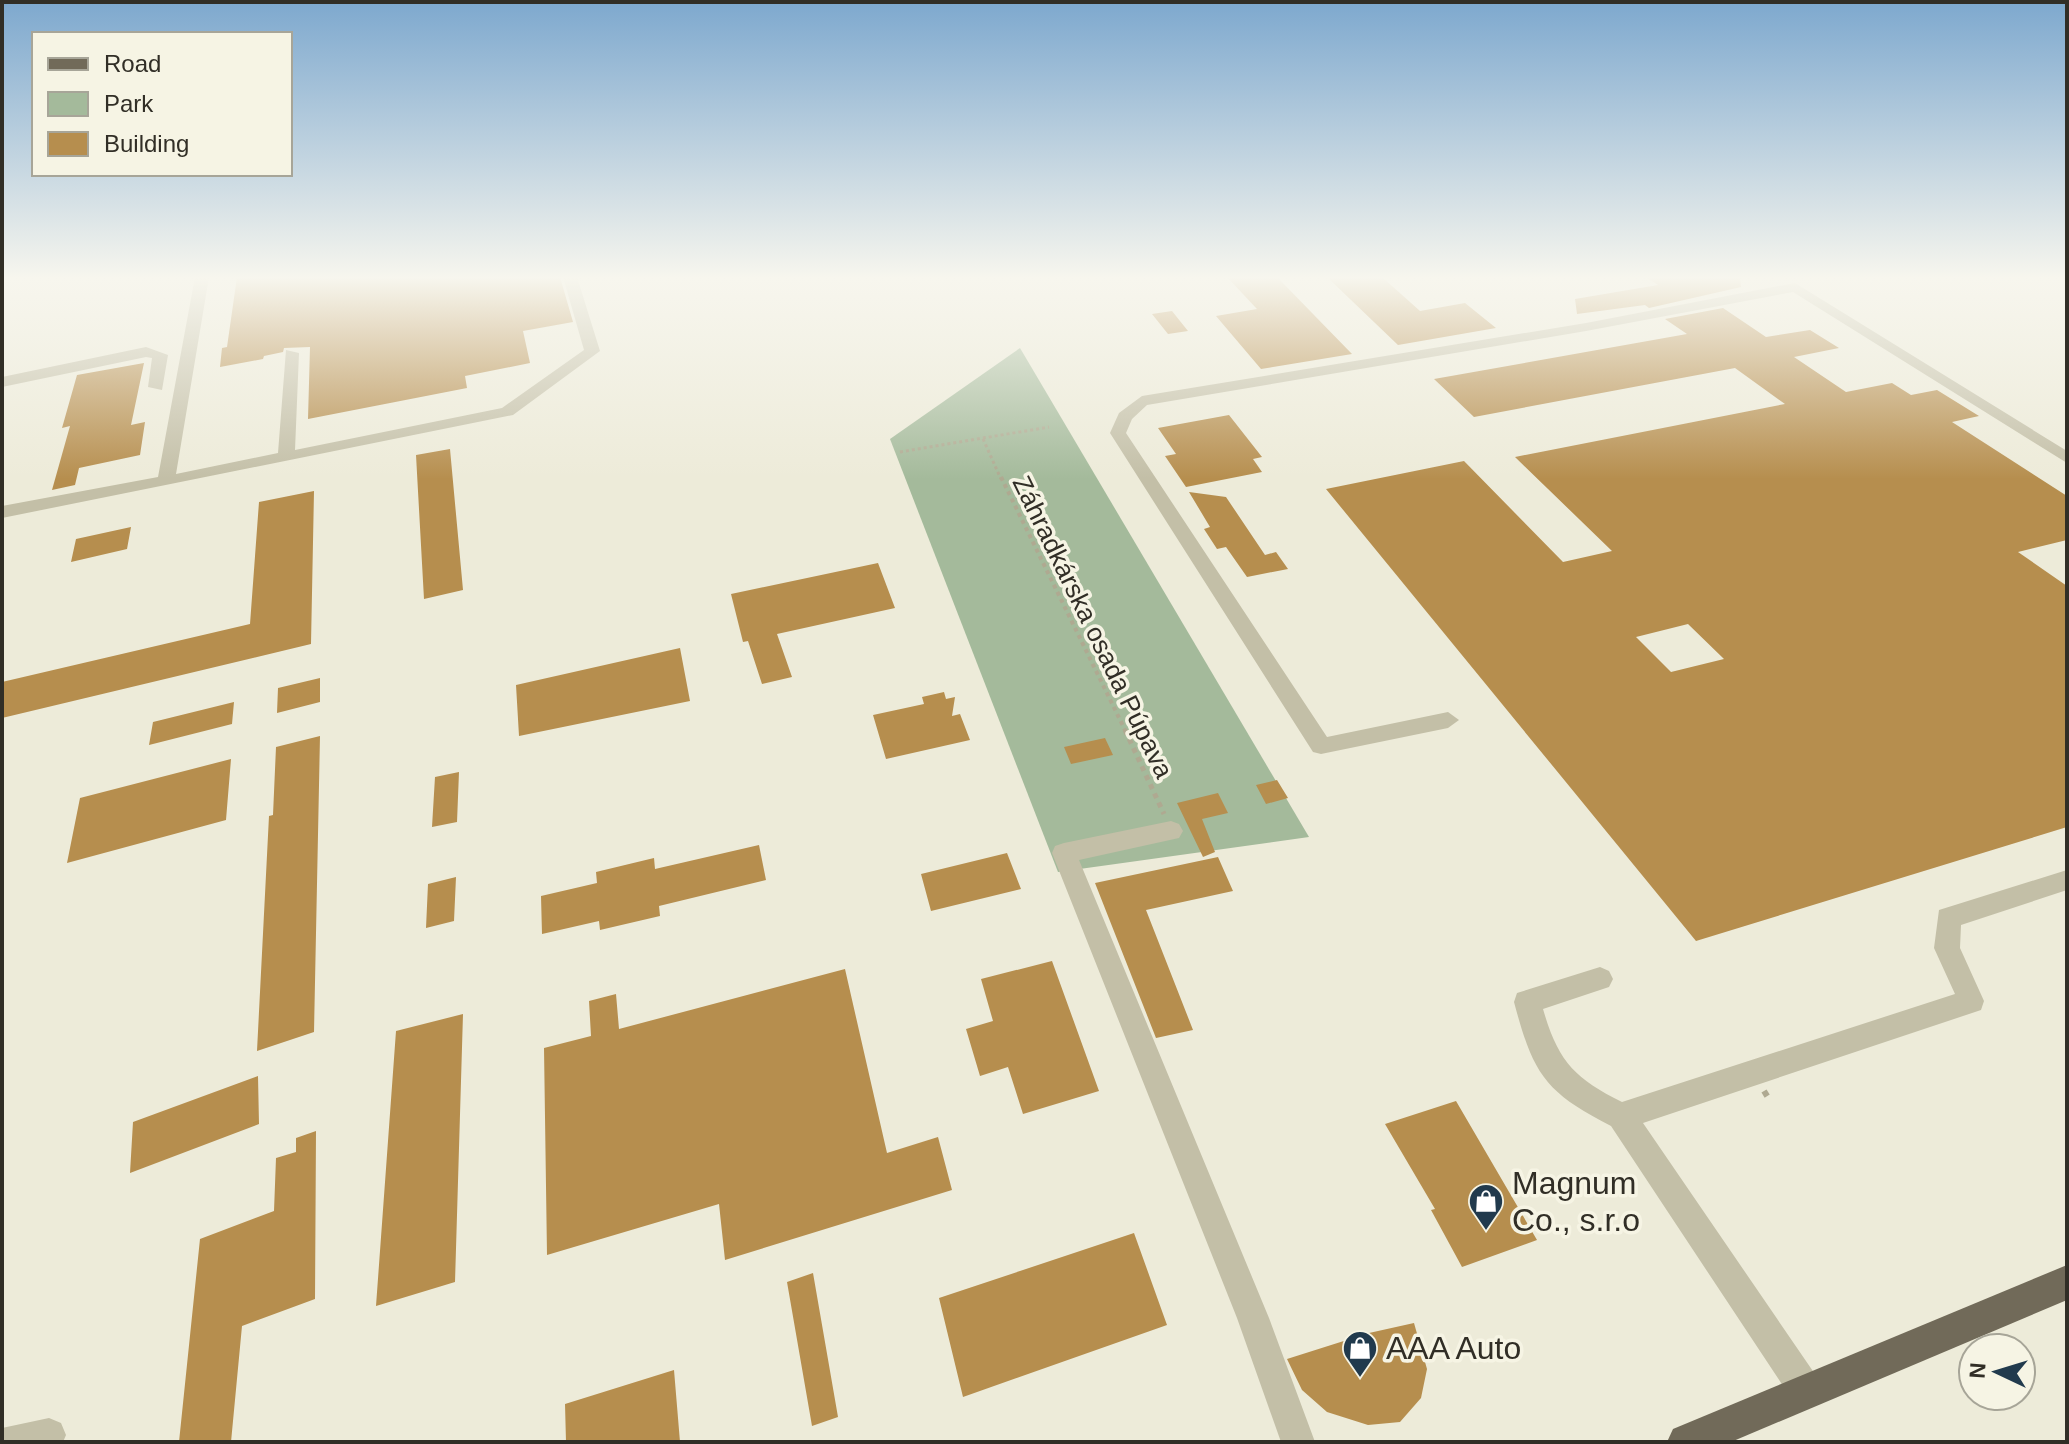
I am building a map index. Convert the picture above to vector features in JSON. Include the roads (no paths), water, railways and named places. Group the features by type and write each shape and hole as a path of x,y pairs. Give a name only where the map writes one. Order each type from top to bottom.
{"main road":[{"path":"1686,1442 2067,1282"}],"lane":[{"path":"166,481 190,344"},
{"path":"2,512 507,412 592,351 590,344"},
{"path":"1448,720 1321,746 1118,433 1125,417 1142,401 1482,344"},
{"path":"1886,344 2067,458"},
{"path":"2,382 146,352 160,355 156,387"},
{"path":"286,456 291,353"},
{"path":"1171,831 1064,853 1253,1318 1298,1442"},
{"path":"1621,1116 1971,1001 1947,948 1948,918 2067,880"},
{"path":"1600,979 1527,1002 1544,1060 1577,1095 1621,1116 1807,1392"},
{"path":"11,1442 49,1435"}],"place":[{"name":"Magnum Co., s.r.o","path":"1486,1232"},
{"name":"AAA Auto","path":"1360,1379"}]}
